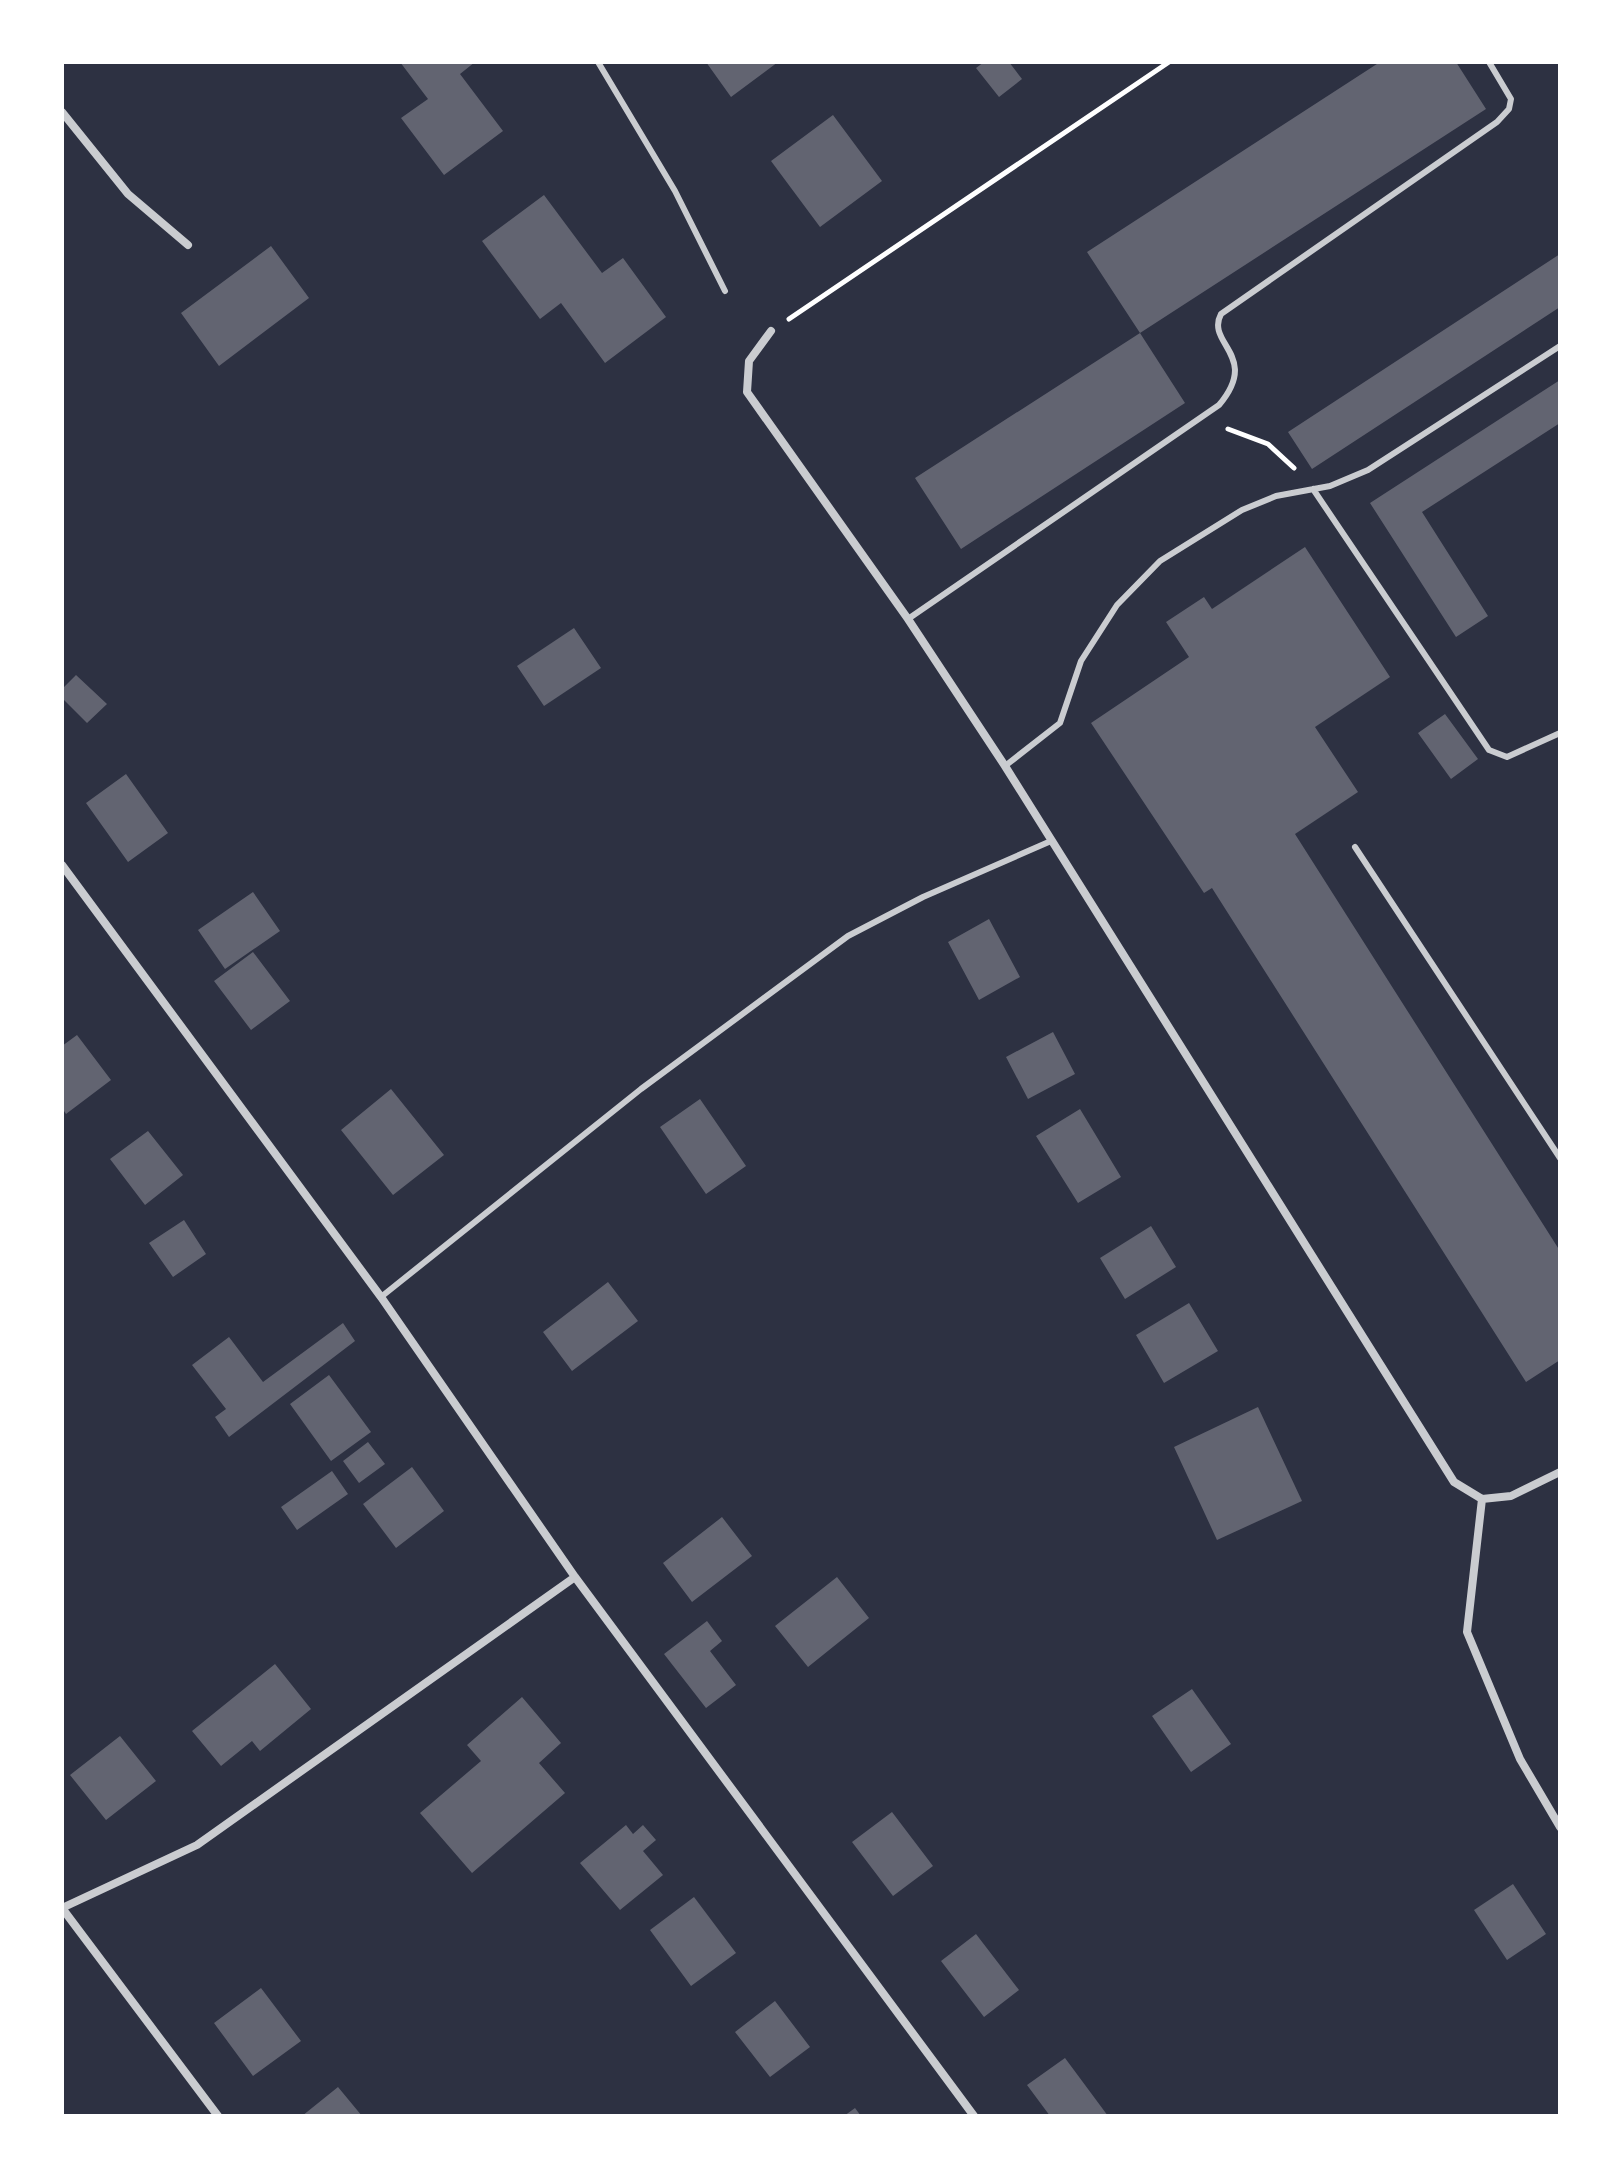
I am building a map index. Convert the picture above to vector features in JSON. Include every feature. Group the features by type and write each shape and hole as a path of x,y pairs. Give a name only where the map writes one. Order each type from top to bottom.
{"street":[{"path":"62,112 128,194 188,245"},
{"path":"771,331 749,361 747,392 908,619 1005,766 1454,1482 1482,1499 1511,1496 1560,1472"},
{"path":"62,865 381,1297 575,1577 974,2116"},
{"path":"1482,1499 1467,1632 1520,1759 1560,1827"},
{"path":"218,2116 62,1908 197,1845 575,1577"}],"lane":[{"path":"598,62 675,191 725,291"},
{"path":"908,619 1219,405 1236,377 1236,362 1218,327 1221,314 1497,122 1509,109 1511,99 1489,62"},
{"path":"1005,766 1060,723 1088,650 1117,605 1160,561 1242,510 1276,496 1313,489 1368,470 1560,346"},
{"path":"1313,489 1489,750 1507,757 1560,733"},
{"path":"381,1297 641,1089 848,936 923,897 1051,841"},
{"path":"1355,847 1560,1158"}],"path":[{"path":"771,331 1169,62"},
{"path":"1234,431 1268,444 1313,489"}],"building":[{"path":"400,62 475,62 460,74 503,131 444,175 401,118 428,99"},
{"path":"706,62 778,62 731,97"},
{"path":"984,62 1009,62 1022,79 999,97 976,68"},
{"path":"1380,62 1456,62 1486,109 1140,333 1087,252"},
{"path":"833,115 882,181 820,227 771,161"},
{"path":"544,195 602,273 623,258 666,317 605,363 561,303 540,319 482,241"},
{"path":"271,246 309,298 219,366 181,313"},
{"path":"1560,254 1560,307 1312,469 1288,432"},
{"path":"1140,333 1185,403 961,549 915,478"},
{"path":"1560,380 1560,423 1422,512 1488,616 1456,637 1370,503"},
{"path":"1305,547 1390,677 1315,727 1358,792 1295,834 1560,1251 1560,1360 1526,1382 1212,888 1204,893 1091,723 1189,657 1166,622 1204,597 1212,609"},
{"path":"574,628 601,668 544,706 517,666"},
{"path":"76,675 107,704 87,723 62,698 62,689"},
{"path":"1445,714 1478,759 1451,779 1418,733"},
{"path":"126,774 168,833 128,862 86,803"},
{"path":"253,892 280,931 225,969 198,930"},
{"path":"989,919 1020,977 979,1000 948,942"},
{"path":"253,952 290,1001 251,1030 214,981"},
{"path":"1053,1032 1075,1074 1028,1099 1006,1057"},
{"path":"77,1035 111,1080 66,1114 62,1108 62,1046"},
{"path":"391,1089 444,1155 393,1195 341,1130"},
{"path":"700,1099 746,1166 706,1194 660,1127"},
{"path":"1080,1109 1121,1177 1078,1203 1036,1136"},
{"path":"148,1131 183,1175 145,1205 110,1159"},
{"path":"184,1220 206,1254 173,1277 149,1243"},
{"path":"1151,1226 1176,1267 1125,1299 1100,1258"},
{"path":"608,1282 638,1321 572,1371 543,1332"},
{"path":"1189,1303 1218,1351 1164,1383 1136,1335"},
{"path":"343,1323 355,1341 229,1437 215,1417 226,1409 192,1365 229,1337 263,1382"},
{"path":"329,1375 371,1432 331,1461 290,1404"},
{"path":"1258,1407 1302,1501 1217,1540 1174,1447"},
{"path":"368,1442 385,1464 359,1483 343,1461"},
{"path":"412,1467 444,1511 396,1548 363,1504"},
{"path":"332,1471 348,1494 297,1530 281,1507"},
{"path":"722,1517 752,1556 692,1602 663,1563"},
{"path":"837,1577 869,1618 808,1667 775,1626"},
{"path":"707,1621 722,1641 710,1651 736,1685 706,1708 664,1654"},
{"path":"275,1664 311,1709 260,1751 252,1741 221,1766 192,1731"},
{"path":"1192,1689 1231,1744 1191,1772 1152,1716"},
{"path":"522,1697 561,1743 539,1763 565,1793 472,1873 420,1813 481,1761 467,1745"},
{"path":"120,1736 156,1781 106,1820 70,1775"},
{"path":"892,1812 933,1866 893,1896 852,1842"},
{"path":"626,1825 633,1834 643,1825 656,1840 643,1851 663,1875 620,1910 580,1863"},
{"path":"1513,1884 1546,1934 1507,1960 1474,1910"},
{"path":"694,1897 736,1953 691,1986 650,1930"},
{"path":"976,1934 1019,1990 984,2017 941,1961"},
{"path":"261,1988 301,2041 253,2076 214,2023"},
{"path":"775,2001 810,2047 770,2077 735,2032"},
{"path":"1065,2058 1108,2116 1050,2116 1027,2085"},
{"path":"338,2087 362,2116 302,2116"},
{"path":"855,2108 861,2116 844,2116"}]}
